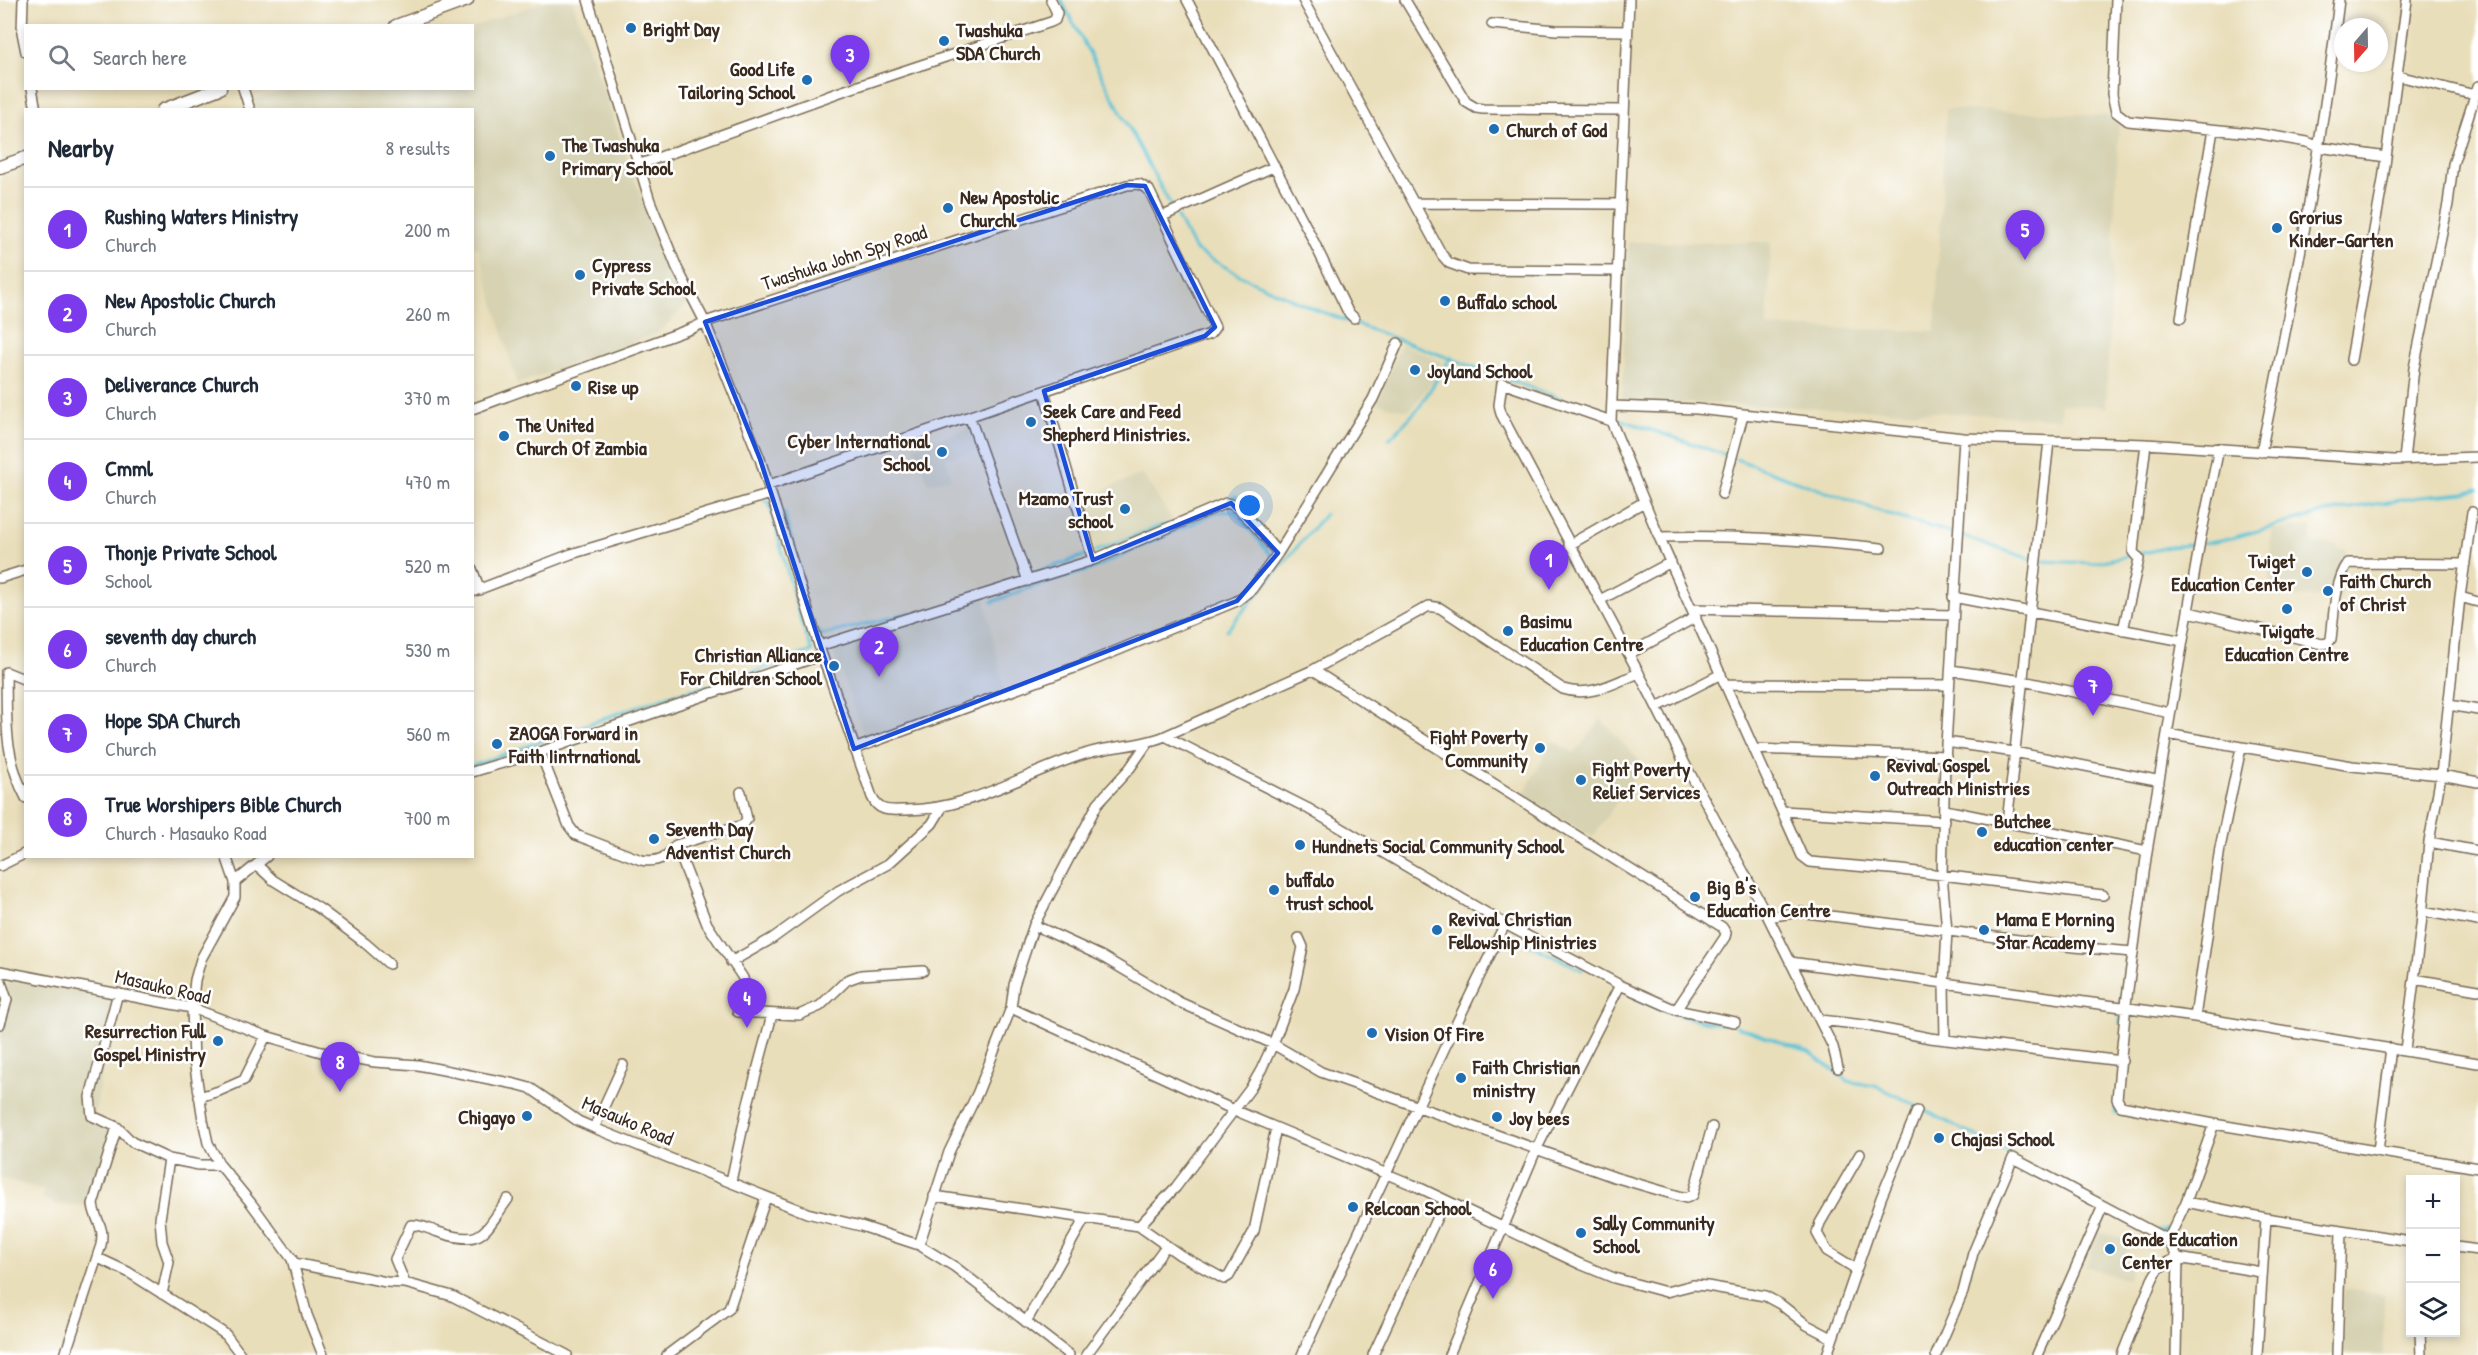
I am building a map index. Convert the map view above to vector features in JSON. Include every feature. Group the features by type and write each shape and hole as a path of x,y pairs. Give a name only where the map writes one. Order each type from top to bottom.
{"main road":[{"path":"401,24 467,0"},
{"path":"168,108 215,90"},
{"path":"0,167 24,159"}],"street":[{"path":"23,0 24,42"},
{"path":"588,0 638,165 677,268 705,321 770,490 820,651 854,749 872,797 883,810 916,810 943,806 1008,786 1085,754 1148,742 1166,736 1313,669 1429,606 1440,609 1563,689 1585,693 1639,673"},
{"path":"638,165 840,92 1051,22 1057,16 1051,0"},
{"path":"1187,0 1309,232 1348,312 1354,318"},
{"path":"1303,0 1442,255 1458,268 1468,270 1618,271"},
{"path":"1405,0 1466,102 1471,106 1482,109 1624,110"},
{"path":"1629,0 1611,421 1659,537 1802,856 1807,861 2103,895"},
{"path":"2116,0 2112,94 2116,112 2128,121 2290,139 2319,147 2386,157"},
{"path":"2261,452 2291,306 2319,147 2339,0"},
{"path":"2351,360 2386,157 2407,0"},
{"path":"1492,24 1556,30 1627,31"},
{"path":"2398,76 2477,91 2475,107 2453,164 2448,204 2415,368 2404,460"},
{"path":"32,90 36,108"},
{"path":"244,90 249,108"},
{"path":"2181,318 2213,130"},
{"path":"1163,216 1273,167"},
{"name":"Twashuka John Spy Road","path":"474,408 693,328 705,321 1132,183 1145,186 1163,216 1213,323 1213,331 1205,336 1044,391"},
{"path":"1415,203 1620,204"},
{"path":"854,749 1072,669 1237,601 1252,589 1278,554 1373,399 1398,343"},
{"path":"1611,421 1502,384 1499,405 1502,414 1569,545 1768,917 1833,1047 1838,1068"},
{"path":"476,591 571,554 770,490 1044,391 1093,560"},
{"path":"1612,406 1689,409 1964,438 2146,444 2404,460 2478,457"},
{"path":"1722,494 1743,415"},
{"path":"970,417 1028,581"},
{"path":"1945,1040 1944,984 1947,931 1942,875 1946,742 1964,438"},
{"path":"2007,823 2049,441"},
{"path":"2124,630 2139,560 2133,552 2146,444"},
{"path":"2219,448 2200,541 2147,851 2126,1008 2117,1099 2121,1106 2214,1124 2478,1168"},
{"path":"1569,545 1644,502"},
{"path":"474,771 540,752 820,651 1093,560 1226,503 1235,506 1278,554"},
{"path":"2405,1050 2428,842 2441,775 2460,597 2472,512"},
{"path":"1659,537 1725,536 1786,539 1881,548"},
{"path":"1600,600 1671,562"},
{"path":"2189,612 2328,644 2331,639 2337,593 2342,573 2348,563 2466,564"},
{"path":"0,578 24,571"},
{"path":"1953,597 2183,641"},
{"path":"2460,597 2478,602"},
{"path":"1629,654 1694,613 1953,615"},
{"path":"1313,669 1722,927 1726,933 1725,937 1676,1010"},
{"path":"1951,670 2023,681 2170,713"},
{"path":"24,679 6,672 7,746 16,779 24,794"},
{"path":"1657,708 1721,674"},
{"path":"1726,684 1949,685"},
{"path":"2449,705 2478,710"},
{"path":"2167,734 2352,766 2441,775 2478,782"},
{"path":"1166,736 1307,808 1505,924 1620,985 1676,1010 1735,1022"},
{"path":"919,1245 949,1152 978,1092 1011,1008 1014,985 1034,925 1098,803 1130,768 1148,742"},
{"path":"1946,742 2013,752 2156,780 2158,783"},
{"path":"2194,1017 2220,848 2241,748"},
{"path":"1755,749 1946,756"},
{"path":"540,752 569,826 576,835 614,851 651,862 666,857 676,845 746,822 741,792"},
{"path":"731,962 773,938 838,891 888,864 932,824 943,806"},
{"path":"1945,810 2147,851"},
{"path":"1783,811 1944,821"},
{"path":"2428,842 2478,851"},
{"path":"676,845 707,924 744,984 738,1012 799,1015 820,1006 835,989 861,975 923,971"},
{"path":"0,866 24,854"},
{"path":"227,858 235,882 235,897 201,959 197,970 192,1008 194,1060 199,1097 208,1143 220,1165 251,1203 294,1263 307,1315 323,1355"},
{"path":"235,882 265,858"},
{"path":"257,865 273,880 320,909 389,964"},
{"path":"2422,911 2478,921"},
{"path":"1768,917 1799,912 2133,952"},
{"path":"1302,1355 1445,1047 1505,924"},
{"path":"1034,925 1101,956 1179,1002 1273,1044 1321,1072 1614,1177 1690,1198 1693,1195 1712,1127"},
{"path":"1139,1226 1176,1187 1250,1089 1273,1044 1299,971 1303,947 1299,938"},
{"path":"1790,962 2194,1017 2478,1063"},
{"name":"Masauko Road","path":"0,971 192,1008 266,1036 321,1052 356,1059 418,1065 515,1084 536,1092 578,1121 766,1197 807,1213 871,1228 919,1245 955,1268 1069,1355"},
{"path":"0,979 7,1000 0,1024"},
{"path":"2414,979 2478,990"},
{"path":"1449,1355 1536,1150 1620,985"},
{"path":"118,993 89,1102 92,1116 117,1127 132,1142 169,1159 199,1165 220,1165"},
{"path":"1011,1008 1234,1110 1386,1174 1614,1278 1666,1292 1693,1286 1707,1286 1765,1296 1832,1338"},
{"path":"731,1181 748,1104 772,1015"},
{"path":"1820,1020 1945,1040 2122,1061"},
{"path":"199,1097 244,1080 266,1036"},
{"path":"2378,1151 2391,1048"},
{"path":"594,1128 623,1065"},
{"path":"1827,1355 1881,1198 1917,1111"},
{"path":"2168,1240 2186,1202 2214,1124"},
{"path":"65,1355 86,1287 98,1258 103,1235 93,1204 117,1127"},
{"path":"934,1196 1139,1226 1166,1246 1224,1279 1229,1276 1248,1247 1254,1232 1276,1128"},
{"path":"1856,1269 1827,1251 1817,1233 1820,1223 1860,1154"},
{"path":"1936,1355 1963,1292 1973,1253 2013,1158 2168,1240 2178,1258 2176,1355"},
{"path":"162,1294 169,1262 162,1242 160,1219 169,1159"},
{"path":"667,1355 729,1309 766,1197"},
{"path":"405,1282 395,1259 411,1225 460,1238 477,1237 486,1231 508,1199"},
{"path":"1373,1355 1444,1200"},
{"path":"2186,1202 2266,1218 2406,1240"},
{"path":"2037,1355 2103,1206"},
{"path":"1026,1322 1085,1218"},
{"path":"2258,1355 2261,1272 2266,1218"},
{"path":"2337,1355 2341,1231"},
{"path":"1086,1355 1166,1246"},
{"path":"2460,1248 2478,1250"},
{"path":"98,1258 128,1272 226,1335 241,1355"},
{"path":"2122,1355 2158,1269 2165,1263 2178,1258 2261,1272"},
{"path":"294,1263 386,1282 405,1282 452,1296 567,1355"},
{"path":"2420,1337 2421,1355"}],"highlighted area":[{"path":"1127,185 1145,186 1215,327 1205,336 1044,391 1093,560 1231,503 1278,553 1237,601 854,749 760,459 705,322"}],"shaded area":[{"path":"549,0 572,0 643,202 687,304 657,334 517,384 478,247 474,248 474,108 255,108 253,100 286,90 474,90 474,27"},
{"path":"1946,109 2119,116 2106,407 2061,404 2060,419 1939,412 1622,401 1628,242 1771,242 1767,327 1935,331"},
{"name":"Joyland School","path":"1401,344 1443,362 1435,379 1409,411 1377,403"},
{"path":"973,427 981,450 946,458 951,478 928,483 915,447"},
{"name":"Mzamo Trust school","path":"1142,474 1174,522 1093,550 1090,528 1082,504 1110,487"},
{"name":"Twiget Education Center","path":"2312,526 2311,542 2337,545 2337,549 2347,549 2341,599 2269,595 2271,530"},
{"path":"984,595 1006,699 866,741 831,644"},
{"name":"Fight Poverty Relief Services","path":"1601,719 1642,764 1593,837 1523,795 1552,741 1575,753"},
{"path":"12,974 113,996 95,1116 117,1124 90,1205 58,1205 42,1198 44,1190 0,1178 0,1005"},
{"name":"Gonde Education Center","path":"2097,1232 2132,1240 2122,1260 2133,1264 2127,1280 2086,1266"},
{"path":"2345,1289 2384,1295 2384,1354 2344,1353 2342,1321"}],"waterway":[{"path":"1061,0 1172,208"},
{"path":"1177,217 1195,250 1245,278 1314,309 1576,404"},
{"path":"1389,439 1418,409 1451,357"},
{"path":"1616,418 1729,456"},
{"path":"1736,459 1893,516 1955,534"},
{"path":"2203,543 2232,538 2326,512 2420,497 2465,493 2478,489"},
{"path":"1227,500 1236,496 1246,510"},
{"path":"474,765 644,704 692,689 724,683 812,651 800,619 769,502 764,500"},
{"path":"992,602 1092,569 1217,512 1234,511 1272,556"},
{"path":"784,512 799,568"},
{"path":"1227,630 1325,514"},
{"path":"1094,552 1163,525"},
{"path":"1964,537 2031,559"},
{"path":"2139,554 2169,547 2197,544"},
{"path":"1030,575 1089,554"},
{"path":"2038,561 2094,563 2131,555"},
{"path":"1004,583 1020,577"},
{"path":"818,632 823,635 910,613"},
{"path":"2166,709 2173,676"},
{"path":"2136,896 2142,864"},
{"path":"2128,949 2134,914"},
{"path":"1504,932 1582,970"},
{"path":"2121,1005 2127,955"},
{"path":"1633,996 1655,1007 1677,1014 1723,1024"},
{"path":"2120,1023 2121,1009"},
{"path":"1736,1026 1809,1052 1848,1081 1879,1087 2013,1155"},
{"path":"2116,1102 2115,1113 2175,1121 2198,1128 2208,1134"},
{"path":"2178,1209 2188,1185"},
{"path":"2157,1230 2170,1226"}],"place":[{"name":"Bright Day","path":"631,28"},
{"name":"Twashuka SDA Church","path":"944,41"},
{"name":"Good Life Tailoring School","path":"807,80"},
{"name":"Deliverance Church","path":"850,85"},
{"name":"Church of God","path":"1494,129"},
{"name":"The Twashuka Primary School","path":"550,156"},
{"name":"New Apostolic Churchl","path":"948,208"},
{"name":"Grorius Kinder-Garten","path":"2277,228"},
{"name":"Thonje Private School","path":"2025,260"},
{"name":"Cypress Private School","path":"580,275"},
{"name":"Buffalo school","path":"1445,301"},
{"name":"Joyland School","path":"1415,370"},
{"name":"Rise up","path":"576,386"},
{"name":"Seek Care and Feed Shepherd Ministries.","path":"1031,422"},
{"name":"The United Church Of Zambia","path":"504,436"},
{"name":"Cyber International School","path":"942,452"},
{"name":"Mzamo Trust school","path":"1125,509"},
{"name":"Twiget Education Center","path":"2307,572"},
{"name":"Rushing Waters Ministry","path":"1549,590"},
{"name":"Faith Church of Christ","path":"2328,591"},
{"name":"Twigate Education Centre","path":"2287,609"},
{"name":"Basimu Education Centre","path":"1508,631"},
{"name":"Christian Alliance For Children School","path":"834,666"},
{"name":"New Apostolic Church","path":"879,677"},
{"name":"Hope SDA Church","path":"2093,716"},
{"name":"ZAOGA Forward in Faith Iintrnational","path":"497,744"},
{"name":"Fight Poverty Community","path":"1540,748"},
{"name":"Revival Gospel Outreach Ministries","path":"1875,776"},
{"name":"Fight Poverty Relief Services","path":"1581,780"},
{"name":"Butchee education center","path":"1982,832"},
{"name":"Seventh Day Adventist Church","path":"654,839"},
{"name":"Hundnets Social Community School","path":"1300,845"},
{"name":"buffalo trust school","path":"1274,890"},
{"name":"Big B's Education Centre","path":"1695,897"},
{"name":"Revival Christian Fellowship Ministries","path":"1437,930"},
{"name":"Mama E Morning Star Academy","path":"1984,930"},
{"name":"Cmml","path":"747,1028"},
{"name":"Vision Of Fire","path":"1372,1033"},
{"name":"Resurrection Full Gospel Ministry","path":"218,1041"},
{"name":"Faith Christian ministry","path":"1461,1078"},
{"name":"True Worshipers Bible Church","path":"340,1092"},
{"name":"Chigayo","path":"527,1116"},
{"name":"Joy bees","path":"1497,1117"},
{"name":"Chajasi School","path":"1939,1138"},
{"name":"Relcoan School","path":"1353,1207"},
{"name":"Sally Community School","path":"1581,1233"},
{"name":"Gonde Education Center","path":"2110,1249"},
{"name":"seventh day church","path":"1493,1299"}]}
